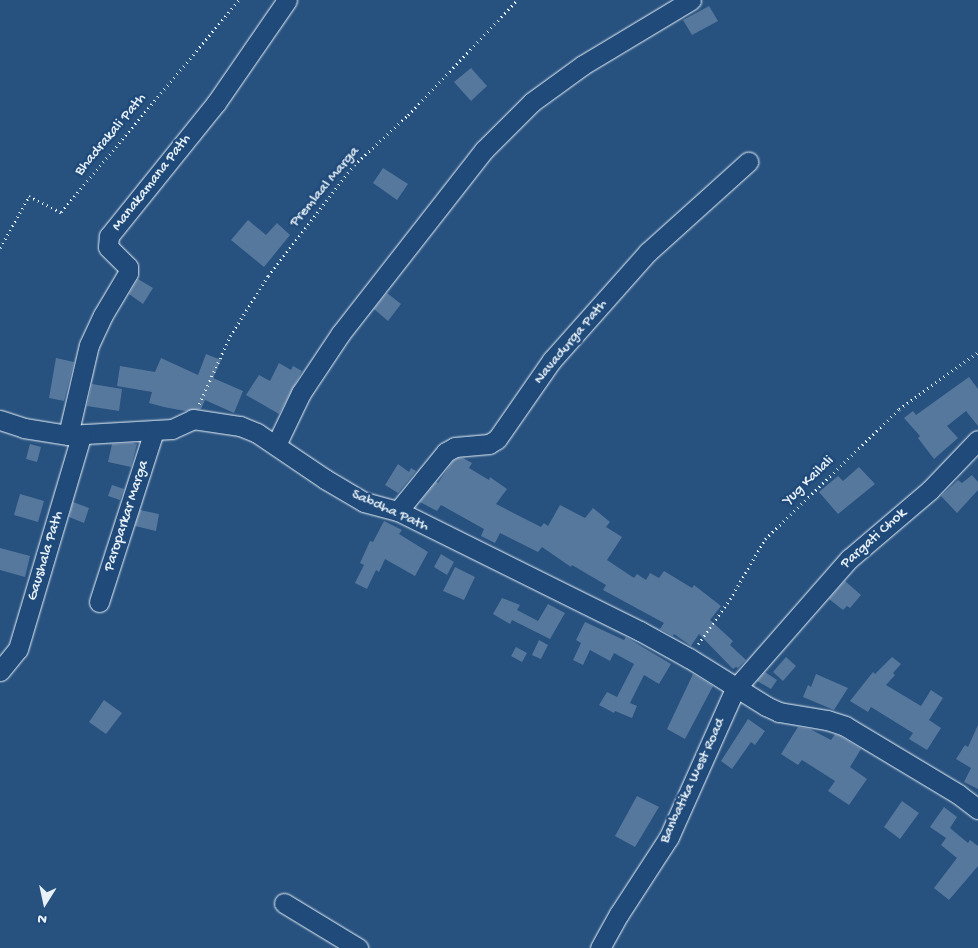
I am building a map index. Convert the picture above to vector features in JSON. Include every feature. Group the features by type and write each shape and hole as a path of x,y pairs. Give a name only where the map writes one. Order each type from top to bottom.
{"street":[{"name":"Manakamana Path","path":"75,435 89,345 103,315 128,273 128,266 108,247 110,236 216,103 287,0"},
{"path":"276,445 301,393 341,333 484,150 532,102 582,65 691,0"},
{"name":"Navadurga Path","path":"398,511 446,452 455,447 489,444 497,439 552,360 648,252 748,162"},
{"path":"0,420 24,428 75,435 172,429 192,419"},
{"name":"Sabdha Path","path":"192,419 240,426 257,433 325,479 364,502 398,511 442,534 495,558 689,658 735,688 779,712 827,720 846,726 958,794 978,809"},
{"name":"Paroparkar Marga","path":"99,602 154,431"},
{"name":"Gaushala Path","path":"0,671 18,649 75,435"},
{"name":"Pargati Chok","path":"735,688 849,559 930,490 978,440"},
{"name":"Banbatika West Road","path":"600,948 619,914 670,837 735,688"},
{"path":"284,903 358,948"}],"path":[{"name":"Bhadrakali Path","path":"0,248 30,196 61,212 239,0"},
{"name":"Premlaal Marga","path":"192,419 235,328 268,276 354,165 408,115 517,0"},
{"name":"Yug Kailali","path":"689,658 730,599 765,539 899,410 978,352"}],"building":[{"path":"709,6 718,21 692,35 683,20"},
{"path":"471,68 487,86 471,101 454,82"},
{"path":"383,168 408,184 397,200 373,183"},
{"path":"248,220 266,235 277,223 290,235 264,267 231,240"},
{"path":"138,279 153,288 143,304 129,294"},
{"path":"387,293 401,304 388,321 374,309"},
{"path":"206,354 221,360 213,378 243,391 234,413 205,400 201,409 185,411 164,407 149,403 152,392 117,386 120,366 155,372 161,358 198,375"},
{"path":"56,358 74,362 64,401 49,398"},
{"path":"279,363 291,370 293,366 302,371 279,414 246,395 259,375 270,381"},
{"path":"969,377 978,389 978,426 966,411 947,426 958,438 934,459 918,438 920,436 904,418 913,411 916,415"},
{"path":"92,384 122,389 119,411 87,406"},
{"path":"30,444 41,447 37,462 26,459"},
{"path":"112,444 137,444 131,467 108,462"},
{"path":"463,458 472,463 469,468 489,480 490,477 507,489 496,504 541,527 544,523 548,526 560,505 585,518 593,508 610,522 606,527 622,537 607,560 634,578 637,574 646,580 650,573 659,578 664,571 692,588 694,585 721,606 710,620 733,641 730,645 746,660 738,668 733,669 699,634 691,646 674,634 673,636 660,629 664,623 603,590 606,585 572,565 571,567 542,547 538,552 500,533 495,543 481,536 484,529 441,505 437,511 420,502 436,482 438,483 453,461"},
{"path":"398,464 409,472 411,468 416,471 398,493 385,485"},
{"path":"859,467 875,484 838,514 819,492 838,476 843,481"},
{"path":"972,475 978,482 978,490 957,513 941,496 958,480 962,483"},
{"path":"112,485 124,489 120,500 108,496"},
{"path":"20,494 44,501 38,522 14,515"},
{"path":"73,502 89,508 84,523 69,517"},
{"path":"140,510 159,514 156,531 135,526"},
{"path":"384,521 402,530 399,534 428,552 415,576 385,559 379,572 376,570 367,589 355,583 364,565 360,563 370,541 373,542"},
{"path":"0,548 30,556 25,577 0,570"},
{"path":"441,554 454,562 447,575 434,567"},
{"path":"455,567 475,577 464,600 443,591"},
{"path":"845,581 861,595 850,608 847,606 843,610 829,599"},
{"path":"502,598 520,605 517,610 538,621 548,604 565,613 550,639 512,620 510,624 493,614"},
{"path":"585,622 624,640 626,637 671,664 659,684 644,675 630,703 637,706 632,718 615,711 614,713 599,705 607,692 617,697 634,664 614,653 610,661 590,650 583,665 573,660 581,643 576,640"},
{"path":"539,640 548,645 541,659 532,655"},
{"path":"516,647 527,653 522,662 511,656"},
{"path":"786,657 796,666 783,681 773,672"},
{"path":"892,657 901,664 893,673 895,675 886,685 921,706 931,690 943,698 929,720 941,728 927,750 909,739 913,733 871,707 868,712 850,701 873,672 875,674"},
{"path":"765,672 777,680 771,689 757,681"},
{"path":"693,674 713,686 685,739 667,729"},
{"path":"816,674 848,688 834,710 803,697 808,685 811,687"},
{"path":"104,700 122,713 106,734 89,722"},
{"path":"748,719 765,731 755,745 751,742 732,769 721,761"},
{"path":"978,725 978,789 964,782 971,768 956,759 965,745 968,747"},
{"path":"798,727 810,729 831,740 835,734 861,749 850,767 867,779 849,805 828,791 835,781 802,760 798,765 781,754"},
{"path":"637,796 659,807 635,847 615,836"},
{"path":"902,801 919,813 900,839 884,827"},
{"path":"944,807 957,817 950,828 968,843 970,840 978,846 978,866 949,900 934,888 957,858 941,845 946,838 930,827"}]}
